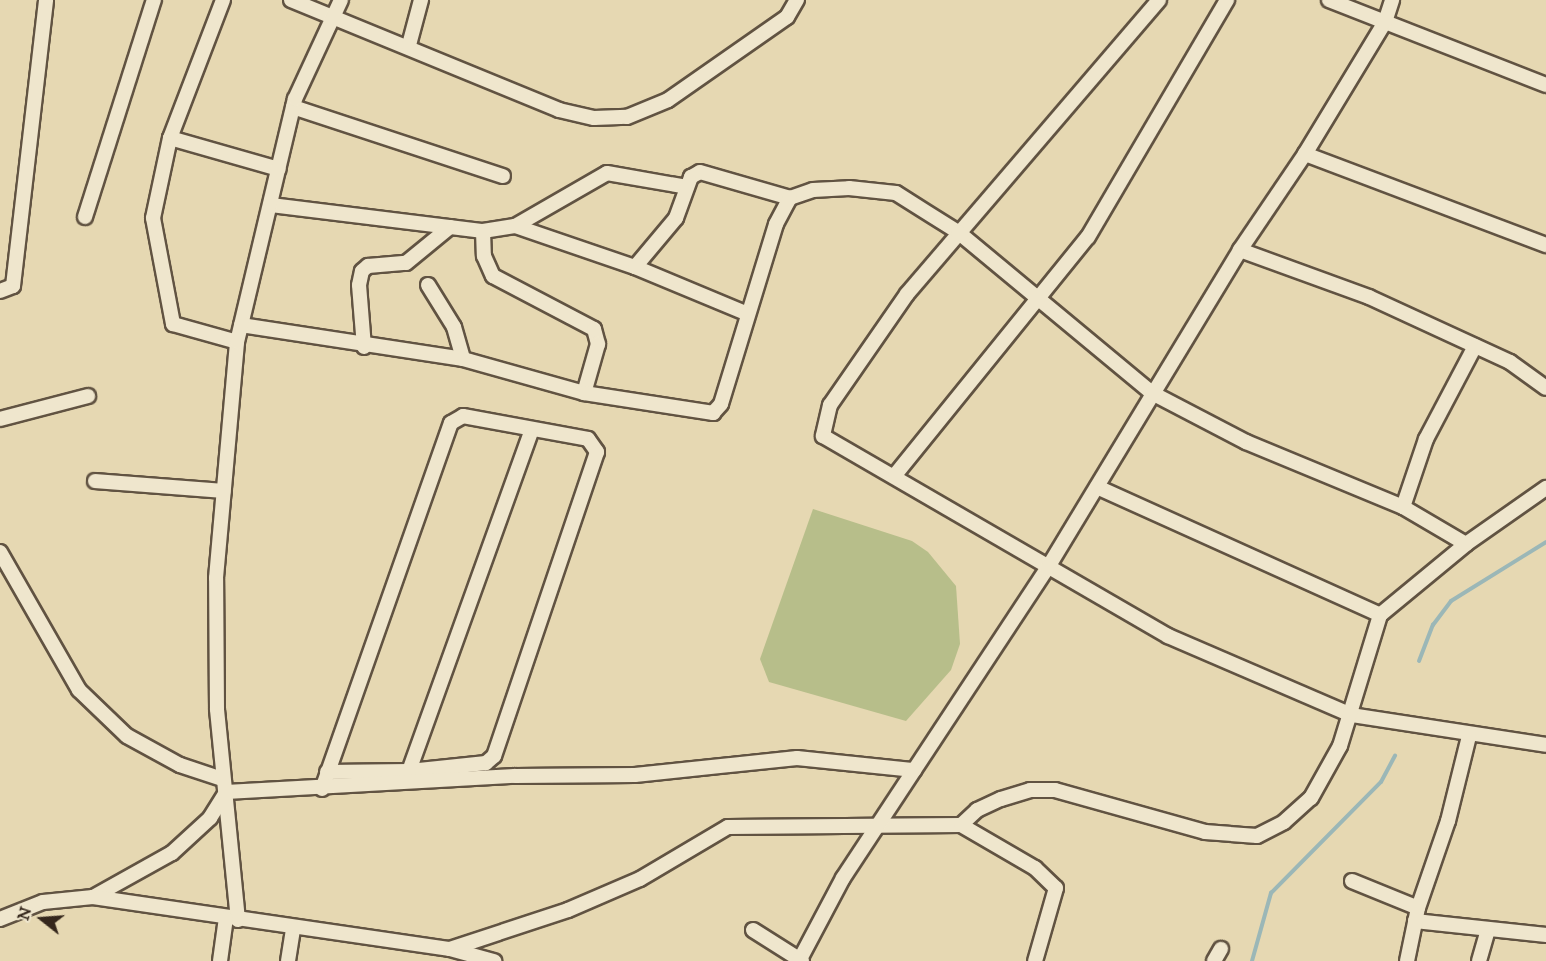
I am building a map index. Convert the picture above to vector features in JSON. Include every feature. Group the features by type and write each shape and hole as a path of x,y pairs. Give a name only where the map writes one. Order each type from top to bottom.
{"street":[{"path":"0,291 13,286 46,0"},
{"path":"85,217 153,0"},
{"path":"223,0 170,138 153,218 166,273 171,319 177,328 237,342"},
{"path":"291,0 330,18 410,45 559,110 594,118 627,117 668,100 787,17 797,0"},
{"path":"220,961 232,919 216,578 237,342 293,107 330,18 341,0"},
{"path":"410,45 421,0"},
{"path":"1159,0 907,294 823,421 824,436 835,447 895,475 1047,569 1168,636 1351,715 1469,736 1546,745"},
{"path":"895,475 1088,237 1227,0"},
{"path":"1329,0 1546,86"},
{"path":"753,930 801,961 843,878 878,829 914,770 1047,569 1240,250 1305,154 1385,22 1392,0"},
{"path":"293,107 503,176"},
{"path":"170,138 279,169"},
{"path":"1305,154 1546,245"},
{"path":"271,205 483,231 515,226 607,172 687,187"},
{"path":"635,267 676,218 690,177 700,172 790,198 813,190 849,188 896,193 958,232 1152,393 1246,442 1403,507 1466,544"},
{"path":"241,325 364,347 463,359 584,393 713,413 721,404 776,224 790,198"},
{"path":"515,226 635,267 748,314"},
{"path":"364,347 359,285 362,271 368,266 406,262 450,227"},
{"path":"483,231 484,256 493,276 594,329 598,344 584,393"},
{"path":"1240,250 1368,297 1510,362 1546,388"},
{"path":"428,285 454,327 463,359"},
{"path":"1403,507 1426,440 1475,346"},
{"path":"0,419 88,396"},
{"path":"322,789 327,772 451,423 463,416 588,439 597,452 494,756 486,763 410,771 327,772"},
{"path":"410,771 532,430"},
{"path":"95,481 224,491"},
{"path":"1097,486 1380,615"},
{"path":"961,825 976,810 1030,790 1054,790 1205,832 1257,836 1284,822 1311,798 1351,715 1380,615 1466,544 1546,488"},
{"path":"1,558 79,690 127,736 180,765 224,785 322,789 536,775 636,775 797,758 914,770"},
{"path":"1407,961 1416,914 1448,821 1469,736"},
{"path":"93,897 172,853 210,818 224,785"},
{"path":"449,955 568,910 640,879 728,827 878,829 961,825 1035,868 1056,888 1035,961"},
{"path":"1352,881 1416,914 1488,929 1546,935"},
{"path":"0,919 43,902 93,897 494,961"},
{"path":"288,961 293,928"},
{"path":"1479,961 1488,929"}],"green space":[{"path":"813,509 912,541 928,552 956,586 960,644 951,670 906,721 769,682 760,659"}],"waterway":[{"path":"1419,661 1433,625 1451,601 1546,542"},
{"path":"1252,961 1271,893 1381,782 1395,756"}]}
